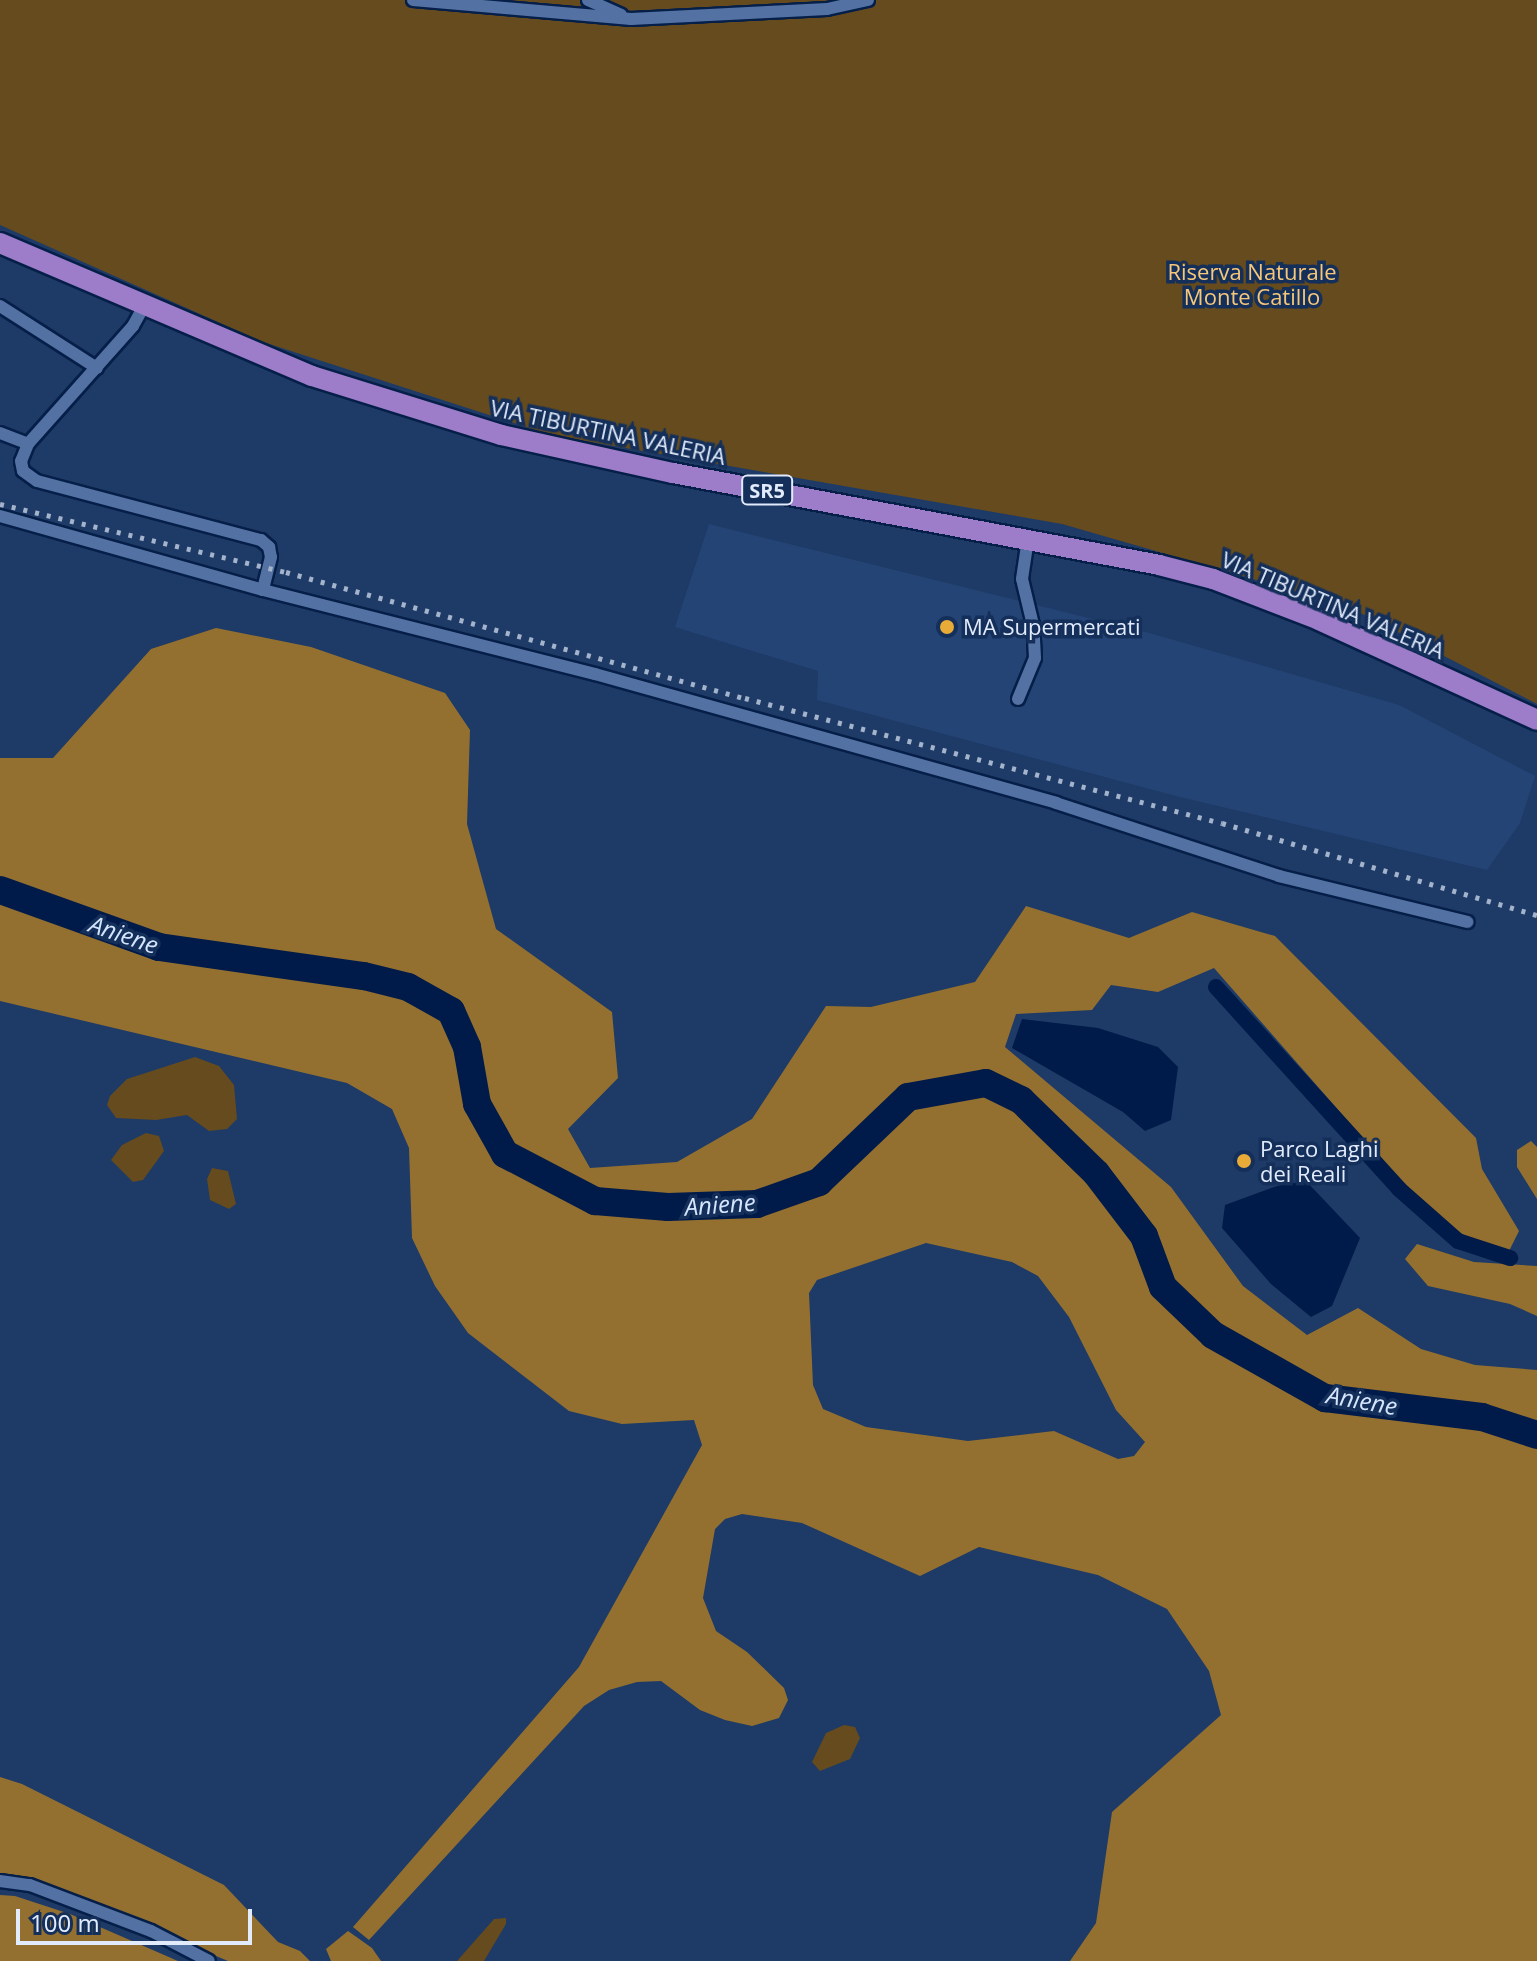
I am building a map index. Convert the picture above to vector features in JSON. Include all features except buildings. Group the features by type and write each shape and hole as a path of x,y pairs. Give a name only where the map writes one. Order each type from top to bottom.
{"main road":[{"name":"VIA TIBURTINA VALERIA","path":"0,243 312,376 501,435 673,473 1173,568 1236,587 1361,638 1537,720"}],"street":[{"path":"413,0 631,19 827,9 868,0"},
{"path":"588,0 631,19"},
{"path":"0,306 97,368"},
{"path":"144,306 133,326 28,444 21,466 26,475 37,481 261,540 269,547 271,557 263,590"},
{"path":"0,433 28,444"},
{"path":"0,516 263,590 610,678 1056,803 1279,876 1467,922"},
{"path":"1018,699 1035,658 1033,625 1022,579 1028,539"},
{"path":"0,1881 30,1885 136,1925 209,1961"}],"shaded area":[{"path":"709,524 1153,634 1399,705 1535,776 1520,823 1487,870 1176,796 817,700 818,671 675,627"},
{"path":"216,628 311,647 445,693 470,730 467,824 496,929 612,1012 618,1078 568,1129 590,1168 677,1162 752,1119 826,1006 871,1007 975,982 1026,906 1129,938 1192,912 1275,936 1476,1138 1482,1169 1519,1231 1509,1251 1459,1233 1402,1183 1214,968 1158,992 1111,985 1092,1010 1016,1014 1005,1047 1171,1187 1243,1286 1307,1335 1358,1308 1421,1349 1475,1365 1537,1370 1537,1961 1070,1961 1096,1923 1112,1812 1221,1715 1209,1671 1167,1609 1098,1575 979,1547 920,1576 802,1523 742,1514 725,1519 715,1529 703,1598 716,1631 747,1652 784,1688 788,1700 779,1718 752,1726 725,1720 700,1710 661,1681 637,1682 609,1690 584,1706 369,1940 353,1927 579,1667 702,1445 694,1420 622,1424 569,1411 468,1333 435,1286 412,1238 409,1148 392,1109 347,1083 0,1001 0,758 53,758 151,649","holes":["926,1243 1012,1262 1038,1276 1069,1317 1116,1410 1145,1442 1134,1456 1118,1459 1054,1431 968,1441 866,1427 823,1409 813,1385 809,1293 817,1280"]},
{"path":"1022,1019 1098,1028 1158,1047 1178,1067 1171,1120 1145,1131 1123,1112 1012,1048"},
{"path":"1531,1141 1537,1147 1537,1199 1517,1167 1517,1150"},
{"path":"1306,1181 1360,1238 1332,1306 1311,1317 1271,1284 1222,1228 1225,1205 1277,1186"},
{"path":"1417,1244 1474,1262 1537,1266 1537,1316 1510,1304 1428,1286 1405,1259"},
{"path":"0,1777 22,1784 224,1885 278,1942 300,1951 310,1961 228,1961 33,1879 0,1875"},
{"path":"0,1895 15,1896 70,1914 178,1961 0,1961"},
{"path":"348,1931 372,1948 381,1961 331,1961 326,1949"}],"green space":[{"name":"Riserva Naturale Monte Catillo","path":"0,0 1537,0 1537,704 1347,606 1062,524 551,435 263,342 0,225"},
{"path":"195,1057 219,1066 234,1085 237,1119 227,1129 209,1131 187,1115 156,1120 116,1118 107,1105 110,1096 127,1079"},
{"path":"146,1133 159,1136 164,1151 143,1180 133,1182 111,1160 122,1145"},
{"path":"212,1168 228,1171 236,1204 229,1209 210,1200 207,1179"},
{"path":"844,1725 855,1727 860,1738 850,1759 820,1771 812,1762 826,1733"},
{"path":"506,1918 506,1924 484,1961 457,1961 494,1919"}],"waterway":[{"name":"Aniene","path":"0,890 159,947 364,976 408,987 451,1011 467,1047 477,1104 505,1154 595,1201 668,1207 757,1204 819,1182 908,1097 986,1083 1021,1100 1096,1173 1144,1236 1163,1287 1213,1335 1325,1398 1482,1417 1537,1435"},
{"path":"1216,987 1399,1189 1458,1241 1510,1258"}],"railway":[{"path":"0,504 286,572 745,698 1222,823 1537,915"}],"place":[{"name":"MA Supermercati","path":"947,627"},
{"name":"Parco Laghi dei Reali","path":"1244,1161"}]}
